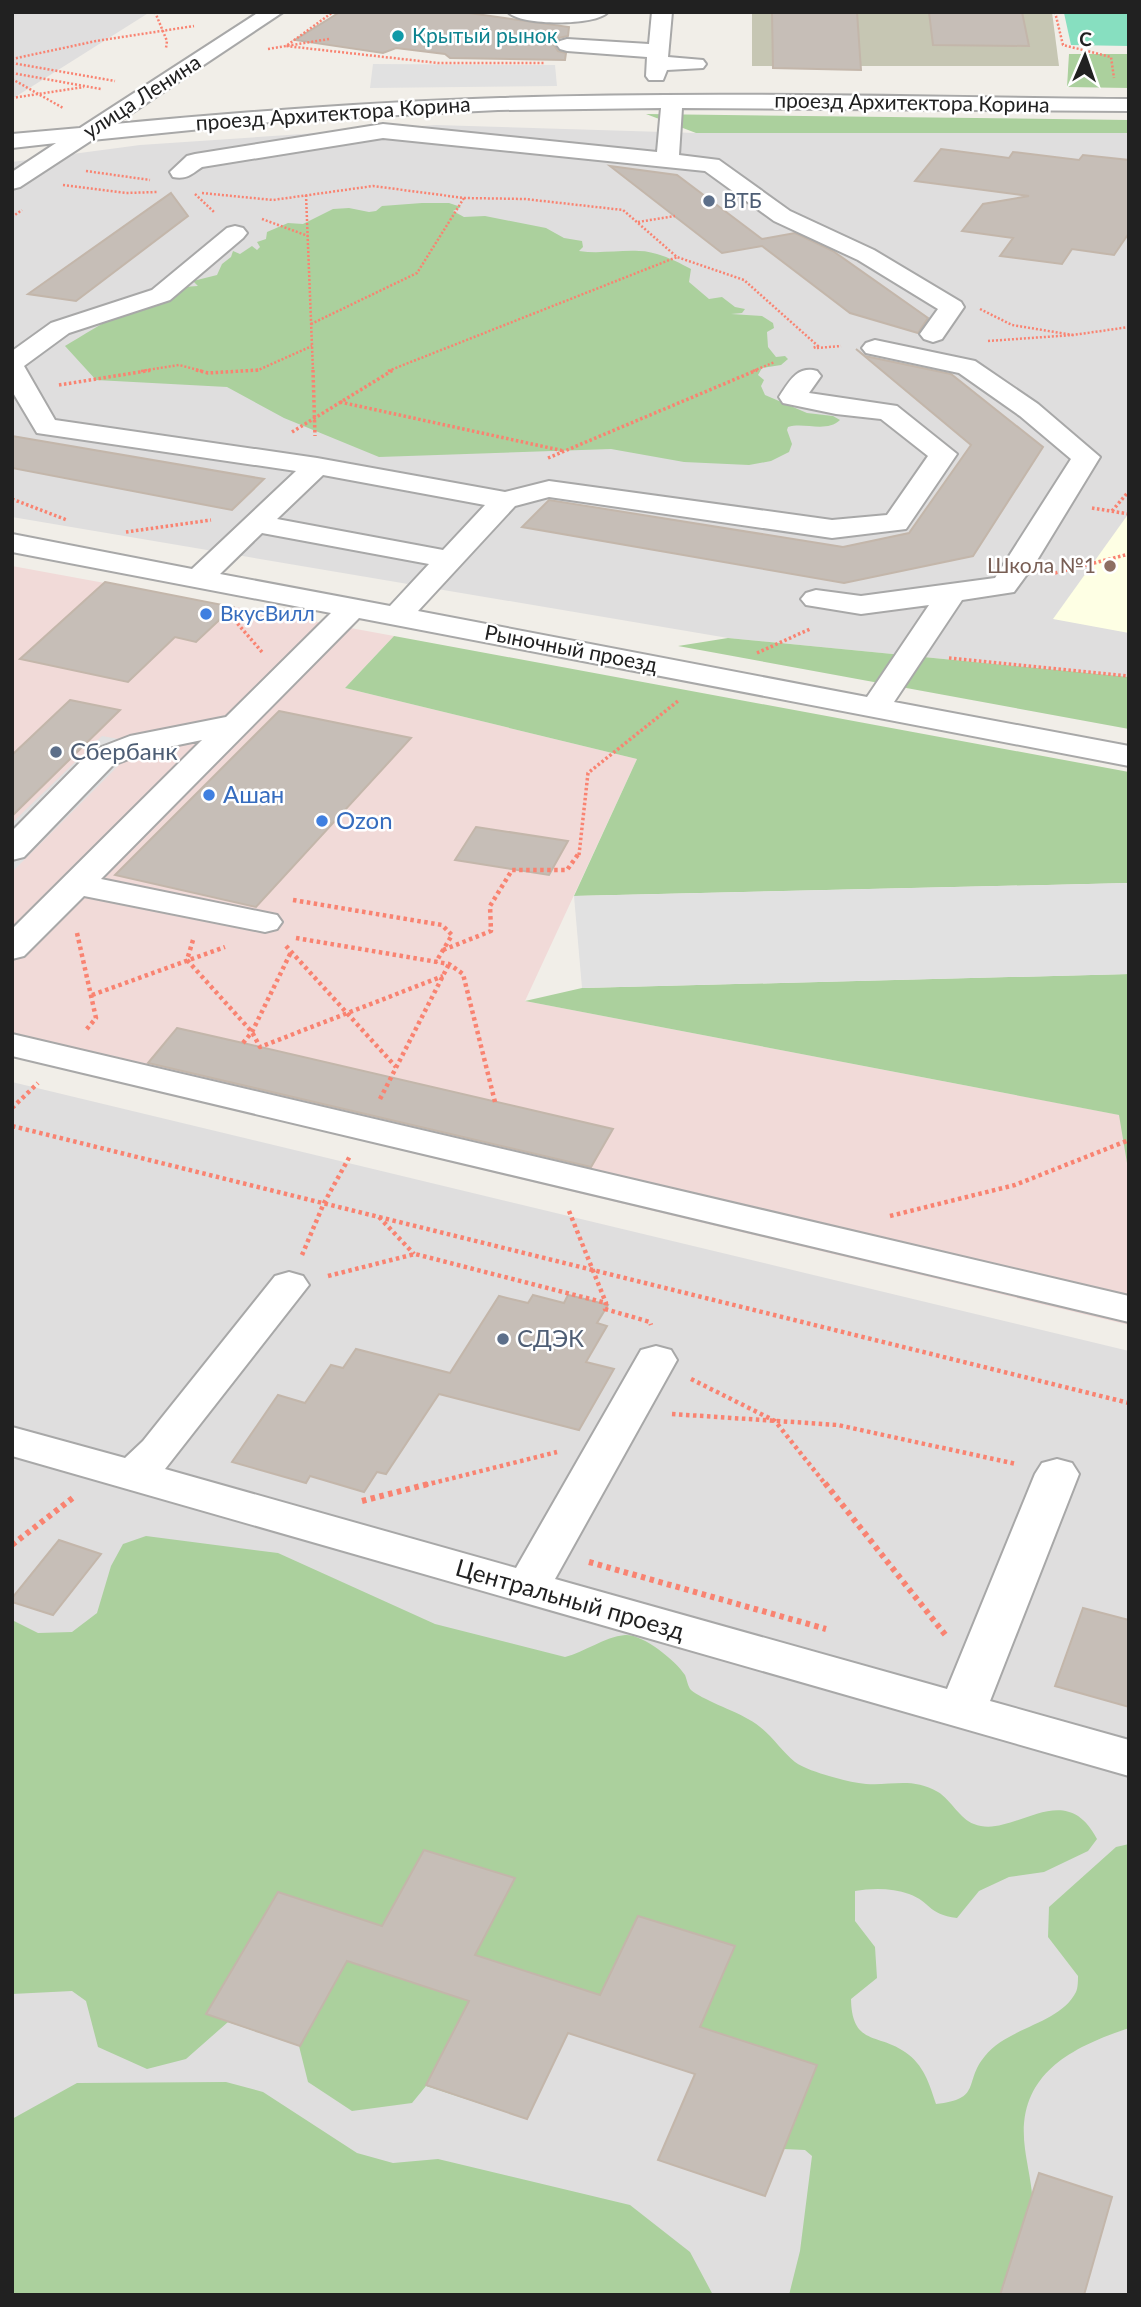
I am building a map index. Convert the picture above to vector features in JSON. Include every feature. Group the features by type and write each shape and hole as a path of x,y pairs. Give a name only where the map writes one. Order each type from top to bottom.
{"street":[{"name":"улица Ленина","path":"12,182 273,12"},
{"path":"518,12 555,17 598,12"},
{"path":"662,12 657,57 667,160"},
{"path":"567,45 696,64"},
{"name":"проезд Архитектора Корина","path":"12,141 280,115 404,97 496,95 663,101 1129,106"},
{"path":"181,172 195,161 383,131 711,164 782,216 866,255 952,307 933,334"},
{"path":"244,224 161,295 60,328 17,374 46,427 317,466 505,500 549,489 832,530 896,523 943,454 888,412 792,397 807,363"},
{"path":"816,599 861,605 1004,586 1023,562 1086,457 1029,410 966,366 939,363 875,348"},
{"path":"199,578 317,466"},
{"path":"397,615 505,500"},
{"path":"258,524 447,559"},
{"name":"Рыночный проезд","path":"12,543 1129,756"},
{"path":"875,708 953,593"},
{"path":"12,949 351,608"},
{"path":"12,850 102,758 141,743 236,724"},
{"path":"78,884 203,909 271,929"},
{"path":"12,1045 1129,1309"},
{"path":"122,1472 158,1451 289,1285"},
{"path":"526,1588 656,1360"},
{"name":"Центральный проезд","path":"12,1441 1129,1758"},
{"path":"962,1710 1058,1474"}],"path":[{"path":"1055,12 1063,46 1111,57 1114,79"},
{"path":"12,61 96,41 203,25"},
{"path":"329,39 286,46 438,63 549,63"},
{"path":"12,61 149,92"},
{"path":"12,72 88,86 149,92"},
{"path":"12,79 64,108"},
{"path":"12,98 88,86"},
{"path":"78,170 153,180"},
{"path":"58,184 126,193 166,192"},
{"path":"192,191 273,200 373,186 464,198 525,198 623,210 677,257 744,280 818,346 807,363"},
{"path":"306,195 317,466"},
{"path":"311,324 417,273 464,198"},
{"path":"637,222 675,216"},
{"path":"244,224 308,236"},
{"path":"253,457 384,373 677,257"},
{"path":"933,334 995,342 1129,327"},
{"path":"17,374 179,365 208,373 254,372 312,346"},
{"path":"505,500 530,465 784,359"},
{"path":"339,402 564,451"},
{"path":"1112,511 1129,491"},
{"path":"1004,586 1129,554"},
{"path":"443,950 491,931 490,905 512,870 567,870 579,856 588,773 710,676 861,605"},
{"path":"911,654 1129,676"},
{"path":"271,929 284,898 442,925 452,935 436,962"},
{"path":"12,1108 64,1057 96,1018 80,936 54,908"},
{"path":"187,960 203,909"},
{"path":"271,929 396,1068"},
{"path":"92,995 271,929 449,964 463,974 495,1102"},
{"path":"243,1043 291,952"},
{"path":"187,960 251,1032 260,1047 443,976"},
{"path":"12,1126 1129,1403"},
{"path":"882,1218 1015,1185 1129,1140"},
{"path":"554,1173 606,1303 605,1309 650,1322 656,1360 775,1421 955,1648 983,1656"},
{"path":"378,1217 415,1254"},
{"path":"289,1285 415,1254 606,1303"},
{"path":"627,1410 838,1425 1058,1474"},
{"path":"289,1519 563,1450"},
{"path":"12,1545 122,1472"}],"shaded area":[{"path":"12,12 150,12 12,99"},
{"path":"752,12 1052,12 1059,66 752,66"},
{"path":"373,64 555,65 557,86 370,88"},
{"path":"436,125 696,133 1129,133 1129,677 728,638 12,517 12,162 140,145"},
{"name":"Школа №1","path":"1129,513 1129,633 1053,619"},
{"path":"12,566 394,636 345,688 637,759 525,1001 1120,1115 1129,1175 1129,1325 12,1057"},
{"path":"102,736 141,743 12,872 12,823"},
{"path":"1129,883 1129,974 582,988 574,896"},
{"path":"12,1082 1129,1351 1129,2295 12,2295"}],"green space":[{"path":"1064,13 1129,14 1129,46 1071,45"},
{"path":"1069,54 1129,54 1129,88 1067,87"},
{"path":"646,114 1129,120 1129,133 696,133"},
{"path":"449,203 461,207 453,211 464,217 485,216 546,228 564,238 582,241 583,247 579,251 646,251 691,269 689,282 709,299 722,297 735,307 745,309 742,313 731,314 762,316 773,323 774,328 767,332 768,347 776,357 785,356 788,359 781,365 762,368 758,375 764,380 761,386 765,395 807,413 833,416 840,420 822,427 788,427 792,444 789,452 771,461 749,465 684,462 611,449 379,457 284,418 227,387 96,380 65,346 148,300 182,288 198,286 193,281 217,275 233,251 240,254 252,246 257,250 260,247 257,242 266,239 267,232 288,223 303,224 333,209 349,208 369,212 382,206"},
{"path":"394,636 1129,772 1129,883 574,896 637,759 345,688"},
{"path":"728,638 1129,677 1129,729 678,646"},
{"path":"1129,974 1129,1175 1119,1115 525,1001 582,988"},
{"path":"146,1536 278,1553 435,1624 565,1657 610,1639 632,1636 649,1643 674,1662 685,1675 691,1690 755,1723 795,1762 807,1768 847,1781 875,1784 910,1783 928,1787 943,1795 969,1822 989,1827 1054,1810 1069,1812 1084,1821 1097,1839 1088,1851 1044,1872 1009,1877 979,1891 957,1918 940,1914 916,1897 903,1892 882,1889 855,1891 855,1921 875,1947 877,1978 851,1999 852,2014 861,2031 912,2057 925,2075 936,2104 951,2102 966,2093 979,2065 995,2046 1046,2019 1068,2003 1077,1990 1078,1976 1048,1937 1049,1907 1116,1847 1129,1844 1129,2028 1086,2045 1067,2056 1038,2084 1029,2102 1024,2124 1032,2213 1004,2295 789,2295 800,2251 812,2156 805,2150 784,2149 765,2196 658,2160 695,2074 568,2033 527,2119 426,2086 412,2103 352,2111 308,2082 299,2046 228,2022 186,2059 147,2069 98,2047 86,2001 72,1991 12,1994 12,1620 38,1633 72,1632 97,1613 111,1566 123,1544"},
{"path":"226,2082 263,2092 357,2153 393,2163 438,2159 630,2205 690,2252 713,2295 12,2295 12,2119 77,2083"}],"building":[{"name":"Крытый рынок","path":"340,12 462,12 569,27 568,36 559,38 554,45 558,51 566,53 565,60 450,58 445,54 396,48 383,53 295,40"},
{"path":"857,12 861,70 773,68 772,13"},
{"path":"929,12 1022,12 1029,46 933,45"},
{"path":"941,149 1009,158 1013,152 1079,160 1083,155 1129,160 1129,233 1114,255 1072,249 1062,264 1000,256 1013,238 962,231 983,204 1029,196 915,181"},
{"path":"610,166 677,175 762,239 795,233 833,251 928,318 918,333 850,313 762,246 722,253"},
{"path":"171,193 188,216 76,301 28,294"},
{"path":"856,349 865,356 951,374 1043,447 973,556 844,583 522,527 549,500 843,547 909,533 971,445"},
{"path":"12,436 264,479 232,510 12,468"},
{"path":"105,582 233,607 196,642 175,637 128,682 20,659"},
{"path":"70,700 120,710 12,816 12,755"},
{"path":"279,711 411,738 256,907 115,875"},
{"path":"476,827 568,841 549,875 455,860"},
{"path":"177,1028 613,1129 591,1167 148,1063"},
{"path":"533,1295 564,1303 568,1295 608,1305 597,1323 607,1326 586,1362 614,1369 579,1430 439,1394 386,1474 377,1472 364,1492 310,1476 306,1483 232,1462 278,1395 305,1403 331,1365 343,1368 356,1349 450,1373 499,1296 528,1303"},
{"path":"59,1540 101,1554 53,1615 12,1602 12,1598"},
{"path":"1083,1608 1129,1620 1129,1707 1055,1686"},
{"path":"424,1850 515,1878 475,1955 600,1995 638,1916 735,1946 700,2027 817,2065 765,2196 658,2160 695,2074 568,2033 527,2119 426,2085 469,2001 347,1961 300,2046 206,2014 278,1892 382,1926"},
{"path":"1039,2173 1112,2197 1084,2295 1000,2295"}],"place":[{"name":"Крытый рынок","path":"398,36"},
{"name":"ВТБ","path":"709,201"},
{"name":"Школа №1","path":"1110,566"},
{"name":"ВкусВилл","path":"206,614"},
{"name":"Сбербанк","path":"56,752"},
{"name":"Ашан","path":"209,795"},
{"name":"Ozon","path":"322,821"},
{"name":"СДЭК","path":"503,1339"}]}
